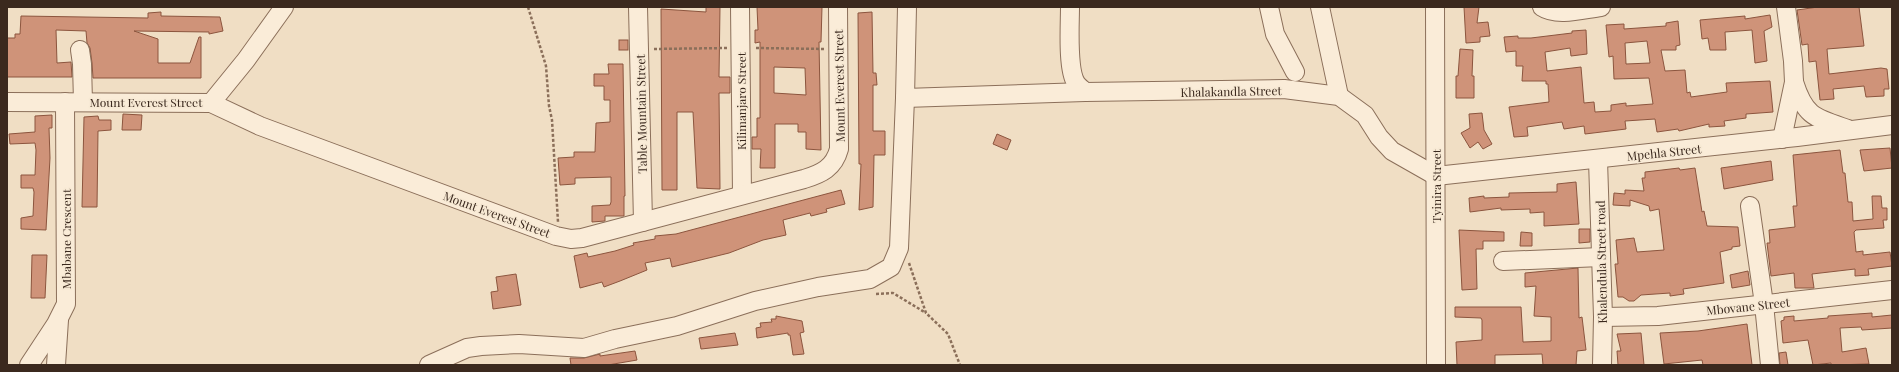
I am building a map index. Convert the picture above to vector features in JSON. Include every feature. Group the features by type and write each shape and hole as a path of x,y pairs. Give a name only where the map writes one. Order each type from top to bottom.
{"street":[{"path":"211,103 246,60 284,7"},
{"name":"Table Mountain Street","path":"638,7 643,222"},
{"name":"Kilimanjaro Street","path":"740,7 742,195"},
{"name":"Mount Everest Street","path":"7,102 211,103 260,126 559,236 571,239 582,238 815,176 825,171 837,158 840,139 838,7"},
{"path":"429,365 468,348 481,346 519,344 584,348 615,339 677,326 755,301 857,280 870,279 891,267 899,248 907,7"},
{"path":"1070,7 1072,73 1076,83 1085,92"},
{"path":"1270,7 1275,34 1295,72"},
{"path":"1320,7 1339,96"},
{"name":"Tyinira Street","path":"1435,7 1436,365"},
{"path":"1542,7 1549,11 1566,11 1602,7"},
{"path":"1782,139 1794,82 1793,61 1786,7"},
{"name":"Mbabane Crescent","path":"28,365 66,304 74,102 82,64 80,50"},
{"path":"1794,82 1799,98 1812,115 1850,130"},
{"name":"Khalakandla Street","path":"905,98 1085,92 1284,89 1339,96 1366,115 1379,137 1392,151 1436,176"},
{"name":"Mpehla Street","path":"1436,176 1598,160 1892,125"},
{"name":"Khalendula Street road","path":"1598,160 1603,317 1602,365"},
{"path":"1750,206 1764,304 1770,365"},
{"path":"1503,261 1601,258"},
{"name":"Mbovane Street","path":"1603,317 1658,316 1892,290"},
{"path":"56,365 59,317"}],"path":[{"path":"528,7 546,66 549,106 552,120 559,236"},
{"path":"899,248 907,255 926,313"},
{"path":"857,280 874,294 893,293 926,313 948,334 960,365"}],"building":[{"path":"706,7 720,7 719,77 730,77 730,93 719,93 720,189 697,188 693,112 677,112 677,190 662,190 661,9 706,12"},
{"path":"757,7 822,7 821,42 819,42 821,150 806,149 806,132 798,132 798,124 775,124 775,168 760,168 761,149 752,149 752,137 757,137 757,118 760,118 760,42 755,43 755,30 758,30","holes":["774,67 805,68 806,95 774,93"]},
{"path":"1464,7 1479,7 1477,23 1488,22 1490,36 1480,37 1480,42 1466,43"},
{"path":"1818,7 1859,7 1864,46 1827,49 1829,74 1881,68 1887,69 1889,89 1884,89 1884,96 1866,97 1864,86 1833,89 1834,99 1820,100 1816,61 1809,62 1808,44 1802,45 1797,10"},
{"path":"161,12 161,16 220,17 223,31 209,34 209,32 134,31 158,39 158,63 190,63 199,37 201,37 201,78 93,78 90,48 87,43 86,31 56,30 57,63 71,62 72,77 7,77 7,38 15,38 15,34 20,34 21,16 148,18 148,13"},
{"path":"872,12 873,73 876,73 877,85 873,85 873,131 885,131 885,155 874,155 873,207 859,210 861,164 859,164 858,13"},
{"path":"1770,15 1772,27 1764,31 1767,61 1755,63 1752,30 1725,32 1726,50 1710,50 1708,38 1702,39 1700,20 1745,16 1745,19"},
{"path":"1678,21 1680,45 1676,46 1676,50 1661,50 1665,71 1685,70 1687,93 1690,92 1691,97 1727,92 1726,83 1770,81 1773,112 1746,114 1746,118 1724,121 1725,126 1709,127 1709,124 1679,131 1678,129 1657,132 1655,119 1625,121 1626,129 1585,134 1584,126 1564,129 1562,122 1527,127 1528,136 1514,137 1509,107 1549,102 1548,84 1546,84 1546,81 1522,81 1523,66 1516,66 1516,51 1506,52 1504,37 1518,36 1518,38 1531,38 1586,30 1587,54 1571,56 1570,48 1545,52 1547,71 1581,67 1584,103 1594,102 1595,112 1611,111 1611,105 1626,103 1626,106 1653,104 1649,78 1614,79 1613,56 1609,57 1606,25 1624,24 1624,29 1666,26 1666,23","holes":["1647,41 1650,63 1626,64 1625,43"]},
{"path":"619,40 628,40 628,50 619,50"},
{"path":"1460,49 1473,50 1472,76 1474,76 1474,98 1456,98 1456,76 1458,76"},
{"path":"608,64 623,64 624,216 605,216 605,221 592,222 592,206 610,205 611,177 575,178 575,184 560,185 558,158 574,157 574,152 595,152 596,123 610,122 610,100 604,100 604,86 594,86 594,74 609,74"},
{"path":"1482,113 1484,130 1492,144 1483,149 1478,142 1470,148 1461,133 1470,128 1469,114"},
{"path":"123,114 142,115 141,130 122,130"},
{"path":"52,115 52,128 49,128 50,158 46,230 21,229 21,218 33,216 34,192 33,188 21,188 21,175 35,175 36,150 35,143 10,144 9,134 35,132 35,116"},
{"path":"98,116 99,120 111,120 111,130 98,131 97,207 82,207 84,117"},
{"path":"997,134 1011,140 1007,150 993,144"},
{"path":"1890,148 1892,168 1864,171 1860,150"},
{"path":"1840,150 1843,173 1845,173 1848,202 1852,202 1853,221 1873,219 1872,196 1881,196 1882,208 1887,208 1887,220 1883,220 1884,228 1856,230 1854,232 1856,252 1863,251 1863,255 1890,252 1892,266 1868,269 1869,275 1855,276 1855,269 1812,274 1814,288 1795,288 1794,273 1771,276 1767,243 1770,243 1769,230 1795,227 1793,206 1797,206 1793,155"},
{"path":"1771,161 1773,180 1724,189 1721,168"},
{"path":"1679,168 1680,170 1695,168 1702,212 1704,211 1707,226 1738,227 1740,246 1732,247 1732,249 1720,252 1724,283 1683,289 1684,294 1670,296 1670,293 1641,295 1634,301 1629,301 1623,297 1618,297 1615,264 1618,264 1616,240 1634,238 1637,252 1664,250 1659,209 1650,211 1649,206 1630,200 1630,206 1613,205 1614,193 1625,194 1625,190 1644,191 1642,178 1645,178 1645,172"},
{"path":"1576,182 1579,224 1544,226 1544,212 1530,213 1530,209 1501,210 1501,208 1470,212 1469,198 1484,196 1484,198 1509,197 1509,193 1557,192 1557,184"},
{"path":"841,190 845,204 826,209 827,212 811,216 810,213 783,220 786,235 763,240 729,253 672,267 670,258 645,263 647,270 620,281 604,287 602,282 580,288 574,256 587,253 588,257 615,251 634,245 633,243 655,239 655,236 676,234"},
{"path":"1579,229 1590,229 1590,242 1579,243"},
{"path":"1459,230 1504,232 1504,241 1483,241 1483,249 1476,249 1477,289 1462,290"},
{"path":"1521,232 1532,233 1532,246 1520,246"},
{"path":"32,255 47,255 45,298 31,298"},
{"path":"1578,268 1579,318 1582,317 1586,350 1577,351 1576,365 1543,365 1542,354 1495,355 1495,365 1457,365 1456,342 1482,340 1482,320 1481,318 1455,317 1455,307 1521,307 1523,342 1551,341 1551,317 1534,316 1536,286 1525,287 1525,273"},
{"path":"1748,271 1750,285 1732,288 1730,275"},
{"path":"516,274 521,305 493,309 491,292 498,291 496,277"},
{"path":"1872,313 1872,317 1892,315 1892,328 1862,330 1861,327 1840,328 1842,352 1866,348 1869,364 1831,365 1831,363 1813,365 1808,340 1783,343 1781,321 1784,320 1784,317 1794,316 1794,321 1828,318 1828,316"},
{"path":"776,316 802,321 804,332 800,333 804,354 793,355 790,335 788,335 788,333 757,338 756,328 761,327 760,323 772,322 771,319 776,319"},
{"path":"1747,324 1752,365 1703,365 1702,360 1664,364 1660,333 1698,331"},
{"path":"735,333 738,345 701,349 699,338"},
{"path":"1641,333 1644,365 1618,365 1617,351 1621,351 1617,334"},
{"path":"635,351 637,360 608,365 571,365 570,358 584,358 600,354 600,356"},
{"path":"1786,352 1788,365 1780,365 1779,353"}]}
